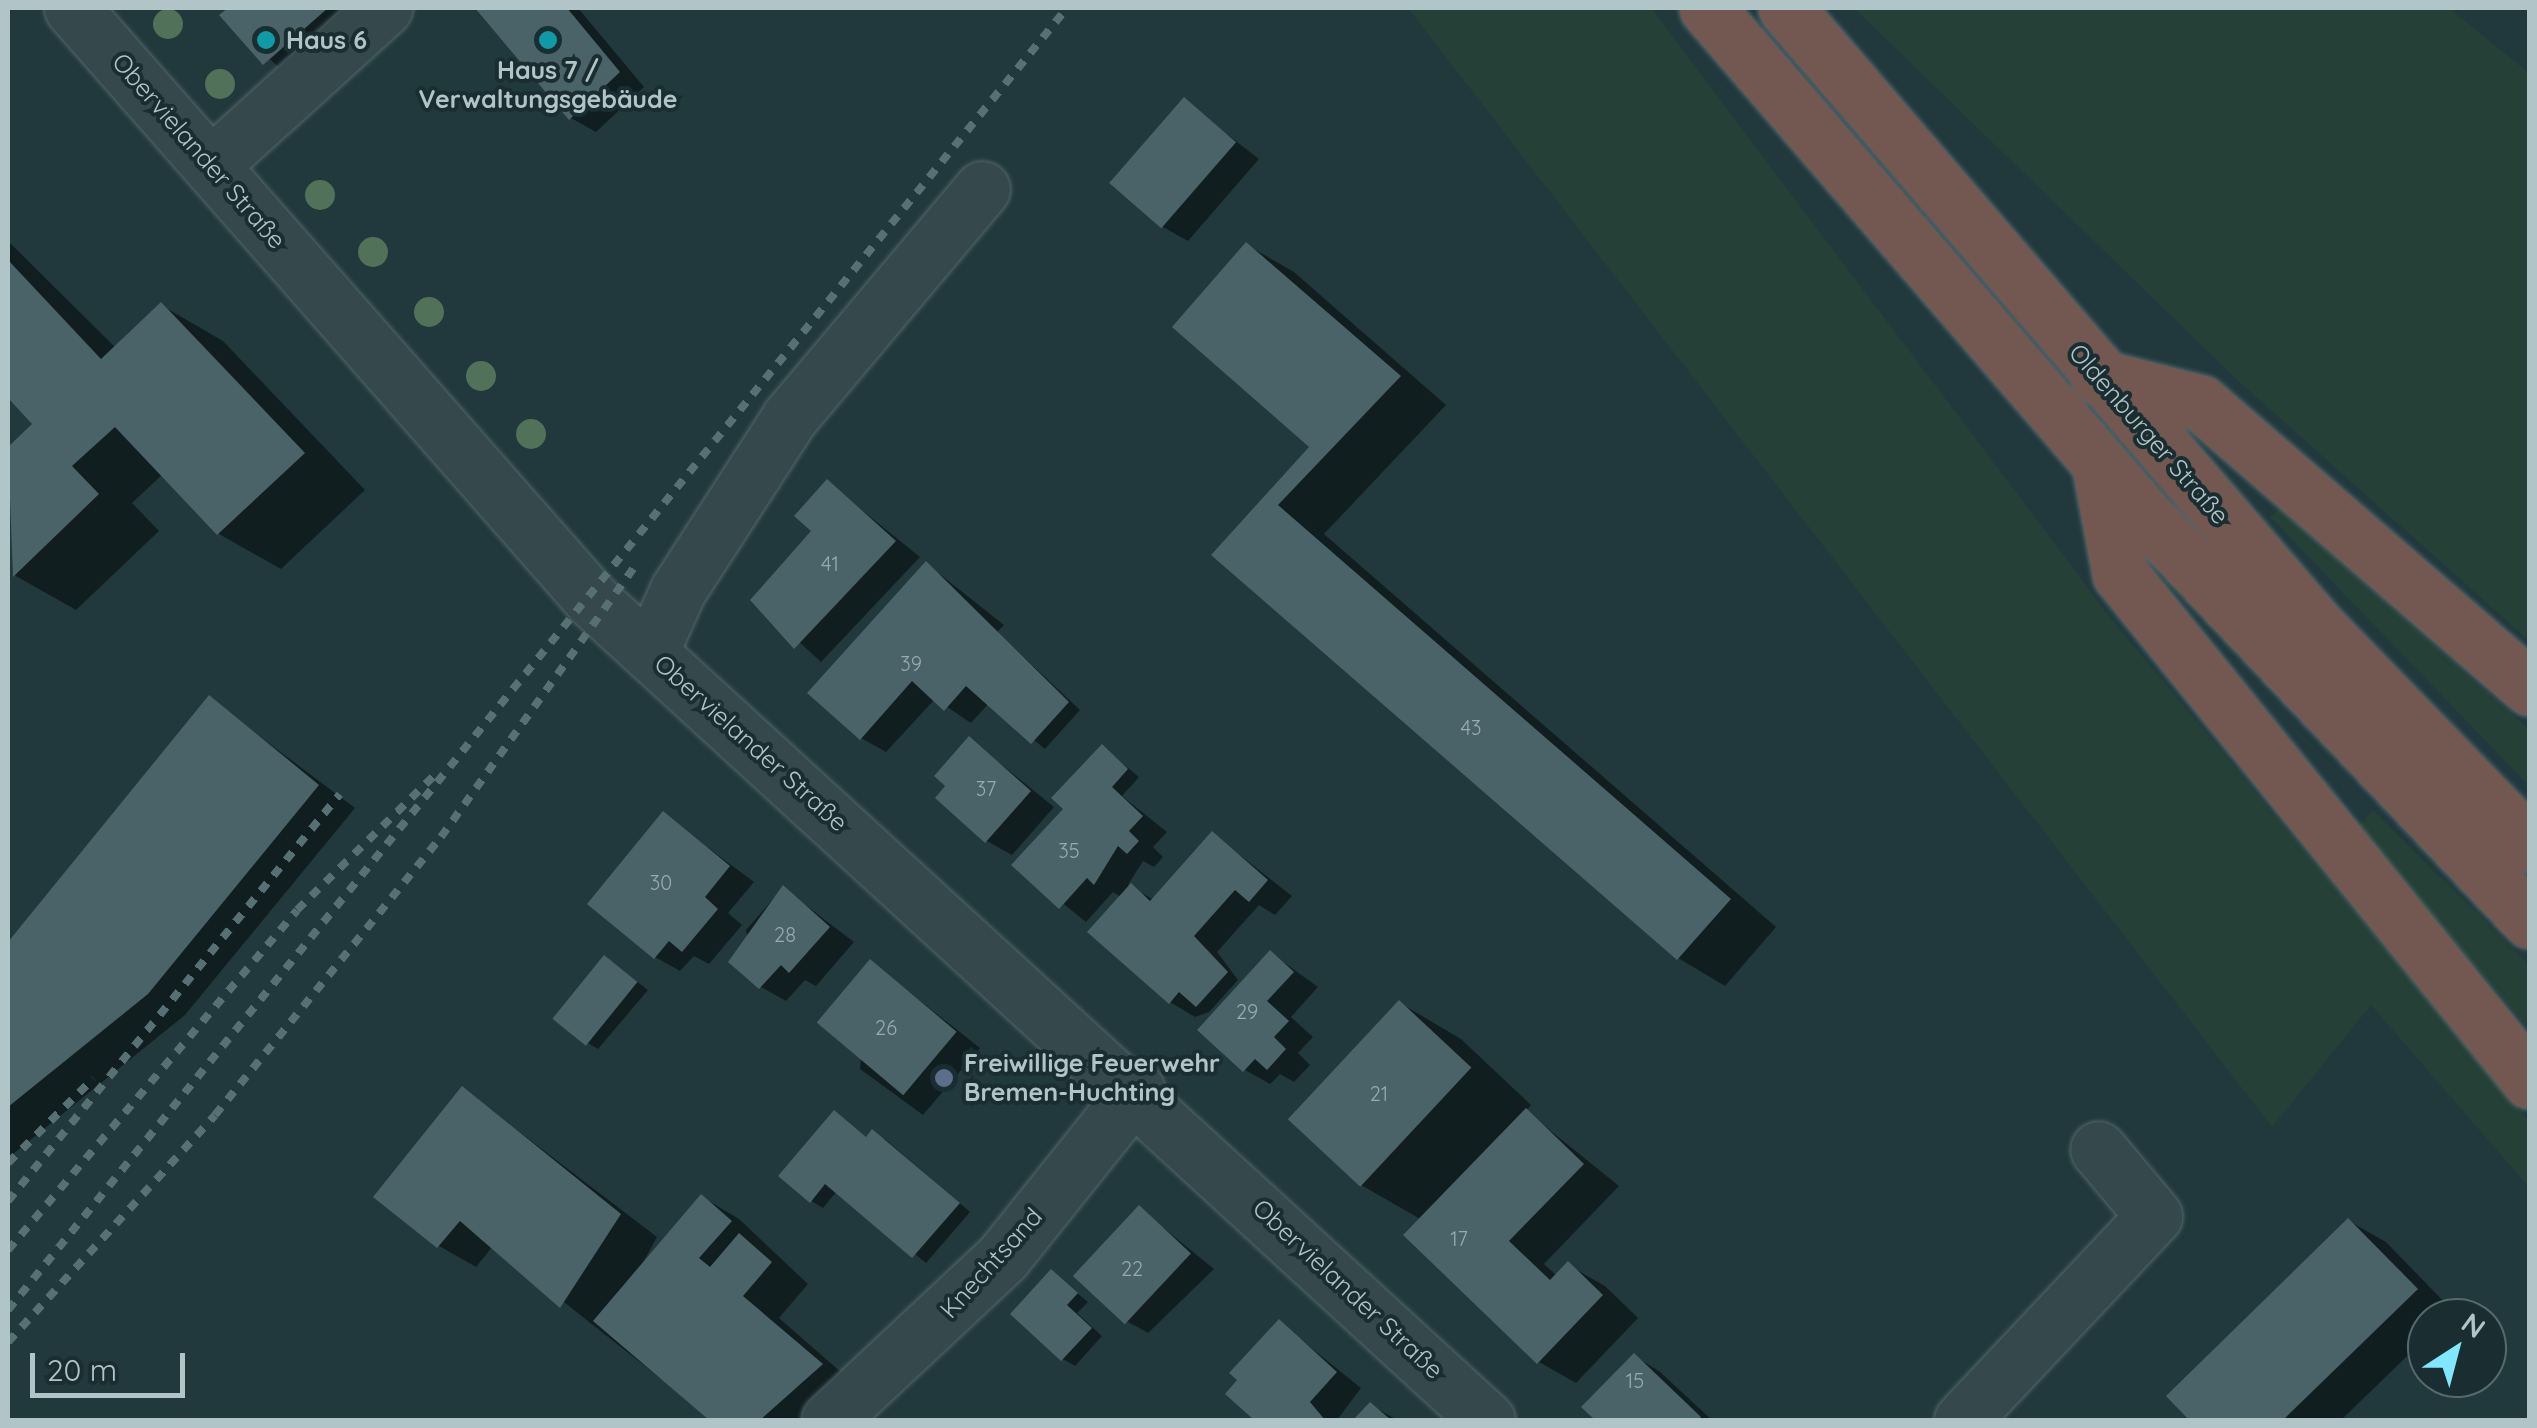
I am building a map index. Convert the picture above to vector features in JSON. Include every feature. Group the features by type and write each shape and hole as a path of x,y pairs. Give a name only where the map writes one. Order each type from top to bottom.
{"highway":[{"path":"1707,8 2100,464 2530,921"},
{"name":"Oldenburger Straße","path":"1786,8 2098,377 2317,626 2530,845"},
{"path":"2098,377 2201,403 2530,688"},
{"path":"2100,464 2120,574 2530,1081"}],"street":[{"name":"Obervielander Straße","path":"72,8 592,600 1137,1090 1488,1420"},
{"path":"211,165 384,8"},
{"path":"650,652 678,590 800,404 982,189"},
{"name":"Knechtsand","path":"829,1420 1003,1257 1137,1090"},
{"path":"1962,1420 2154,1216 2098,1149"}],"green space":[{"path":"1408,8 1651,8 2109,616 2529,1121 2529,1187 2371,1005 2272,1127"},
{"path":"1854,8 2449,8 2529,73 2529,641 2234,377"},
{"path":"2280,509 2529,729 2529,786 2270,517"},
{"path":"2373,810 2529,965 2529,1029 2358,827"}],"building":[{"name":"Haus 6","path":"228,8 328,8 263,65 219,15"},
{"name":"Haus 7 / Verwaltungsgebäude","path":"475,8 567,8 620,72 569,120"},
{"path":"1184,97 1236,142 1161,228 1109,183"},
{"path":"1246,242 1401,376 1278,505 1731,899 1677,960 1211,555 1309,447 1172,327"},
{"path":"8,260 101,359 161,302 305,453 217,535 115,427 72,466 99,494 13,577 8,447 32,424 8,398"},
{"path":"827,479 896,541 794,649 750,600 811,531 794,516"},
{"path":"926,561 1069,702 1031,744 966,686 944,711 912,681 860,740 807,693"},
{"path":"209,695 319,785 148,994 8,1107 8,942"},
{"path":"969,736 1031,791 985,843 935,798 945,786 934,776"},
{"path":"1102,744 1128,769 1112,787 1143,816 1129,831 1139,841 1127,854 1118,846 1094,885 1087,878 1059,909 1011,865 1063,809 1051,798"},
{"path":"663,811 730,866 705,897 718,909 682,952 669,941 654,959 587,904"},
{"path":"1212,831 1268,880 1249,902 1235,890 1194,936 1228,972 1196,1007 1179,992 1169,1004 1087,932 1131,883 1150,901"},
{"path":"783,885 830,927 789,973 781,965 759,989 728,962"},
{"path":"1270,950 1294,972 1267,1001 1289,1021 1274,1037 1286,1049 1267,1070 1255,1059 1243,1072 1197,1030"},
{"path":"604,955 637,982 586,1046 552,1019"},
{"path":"870,959 957,1032 903,1095 817,1023"},
{"path":"1399,1000 1471,1068 1360,1187 1288,1119"},
{"path":"462,1086 621,1214 560,1308 460,1221 437,1248 373,1197"},
{"path":"1526,1108 1584,1164 1509,1241 1550,1280 1568,1261 1603,1295 1537,1364 1403,1235"},
{"path":"834,1110 866,1137 872,1129 960,1203 912,1258 825,1184 810,1203 778,1176"},
{"path":"701,1194 732,1221 699,1258 710,1267 739,1233 772,1262 743,1296 823,1364 760,1420 709,1420 593,1321"},
{"path":"1139,1205 1191,1253 1125,1324 1073,1276"},
{"path":"2348,1218 2418,1289 2283,1420 2189,1420 2166,1396"},
{"path":"1051,1269 1078,1293 1067,1305 1092,1328 1061,1361 1010,1314"},
{"path":"1279,1319 1337,1372 1310,1402 1325,1420 1254,1420 1225,1394 1237,1380 1229,1373"},
{"path":"1634,1353 1701,1417 1698,1420 1595,1420 1581,1407"},
{"path":"1370,1402 1391,1420 1353,1420"}],"railway":[{"path":"8,1310 1067,8"},
{"path":"8,1342 215,1115 441,837 635,566"},
{"path":"8,1250 297,910 435,775"},
{"path":"8,1201 340,794"},
{"path":"8,1163 93,1079"}],"place":[{"name":"Haus 6","path":"266,40"},
{"name":"Haus 7 / Verwaltungsgebäude","path":"548,40"},
{"name":"Freiwillige Feuerwehr Bremen-Huchting","path":"944,1078"}]}
